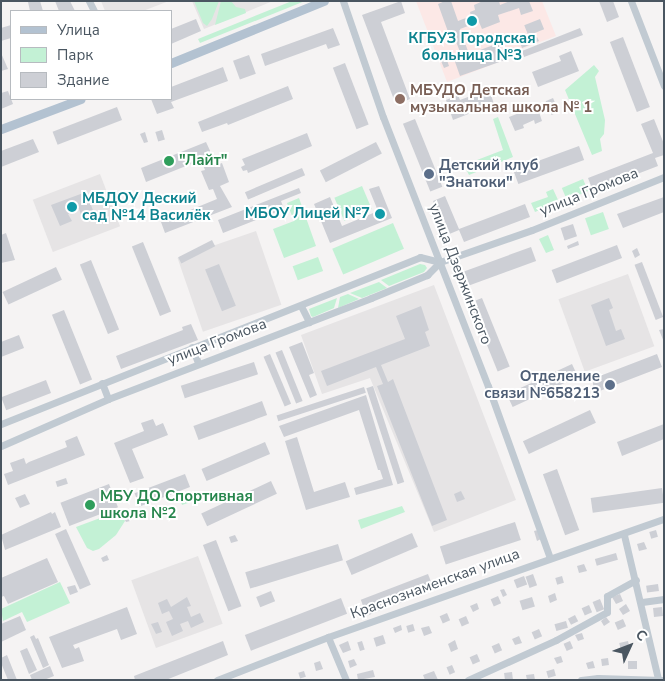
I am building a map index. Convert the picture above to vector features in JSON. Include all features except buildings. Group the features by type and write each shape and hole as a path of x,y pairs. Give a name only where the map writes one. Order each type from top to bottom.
{"main road":[{"path":"172,63 324,1"},
{"path":"1,129 78,100"}],"street":[{"name":"улица Дзержинского","path":"342,1 383,117 488,386 550,558"},
{"path":"631,1 664,86"},
{"name":"улица Громова","path":"1,446 108,399 427,275 440,262 532,230 664,177"},
{"name":"улица Громова","path":"1,424 420,257 440,262"},
{"path":"301,306 309,322"},
{"path":"192,347 198,363"},
{"path":"102,384 108,399"},
{"name":"Краснознаменская улица","path":"218,680 328,637 550,558 664,520"},
{"path":"582,680 598,678 660,679 624,534"},
{"path":"468,680 556,640 607,612 607,596 636,580"},
{"path":"642,602 664,599"},
{"path":"328,637 346,680"}],"shaded area":[{"path":"101,1 169,1 146,10 105,10"},
{"path":"192,1 273,1 204,29"},
{"path":"416,1 542,1 556,36 519,50 520,54 447,82"},
{"path":"100,174 120,226 53,252 33,200"},
{"path":"256,231 281,305 203,332 178,258"},
{"path":"628,274 654,346 585,372 558,299"},
{"path":"434,285 516,500 434,532 370,378 322,394 301,335"},
{"path":"198,556 223,624 156,648 131,580"}],"green space":[{"path":"194,1 219,1 207,26 203,23"},
{"path":"221,1 231,1 236,7 245,9 246,13 215,25"},
{"path":"292,1 305,1 200,43 198,39"},
{"path":"594,65 599,71 595,77 605,120 604,134 600,139 602,151 592,155 565,90"},
{"path":"498,117 513,157 469,175 464,165 503,150 493,119"},
{"path":"583,179 588,191 567,200 562,188"},
{"path":"362,186 372,209 344,221 334,198"},
{"path":"553,189 559,202 535,212 531,203 548,197 546,192"},
{"path":"299,198 316,246 284,258 273,229 294,221 287,203"},
{"path":"603,212 609,229 591,235 585,218"},
{"path":"393,223 404,249 343,275 332,249"},
{"path":"548,235 554,250 546,253 539,239"},
{"path":"318,257 323,271 298,280 293,266"},
{"path":"420,264 425,265 427,268 424,272 389,286 381,280"},
{"path":"379,282 387,288 362,298 350,293"},
{"path":"348,294 359,299 338,308 340,297"},
{"path":"337,298 334,308 313,317 311,316 309,309"},
{"path":"191,492 194,498 191,502 182,505 179,496"},
{"path":"402,506 405,512 361,529 358,520"},
{"path":"119,511 125,521 116,535 99,549 93,551 87,548 76,527"},
{"path":"60,582 70,603 27,622 22,612 3,621 1,609"}],"place":[{"name":"КГБУЗ Городская больница №3","path":"472,21"},
{"name":"МБУДО Детская музыкальная школа № 1","path":"400,99"},
{"name":"\"Лайт\"","path":"169,161"},
{"name":"Детский клуб \"Знатоки\"","path":"429,174"},
{"name":"МБДОУ Деский сад №14 Василёк","path":"72,207"},
{"name":"МБОУ Лицей №7","path":"380,214"},
{"name":"Отделение связи №658213","path":"610,385"},
{"name":"МБУ ДО Спортивная школа №2","path":"90,505"}]}
